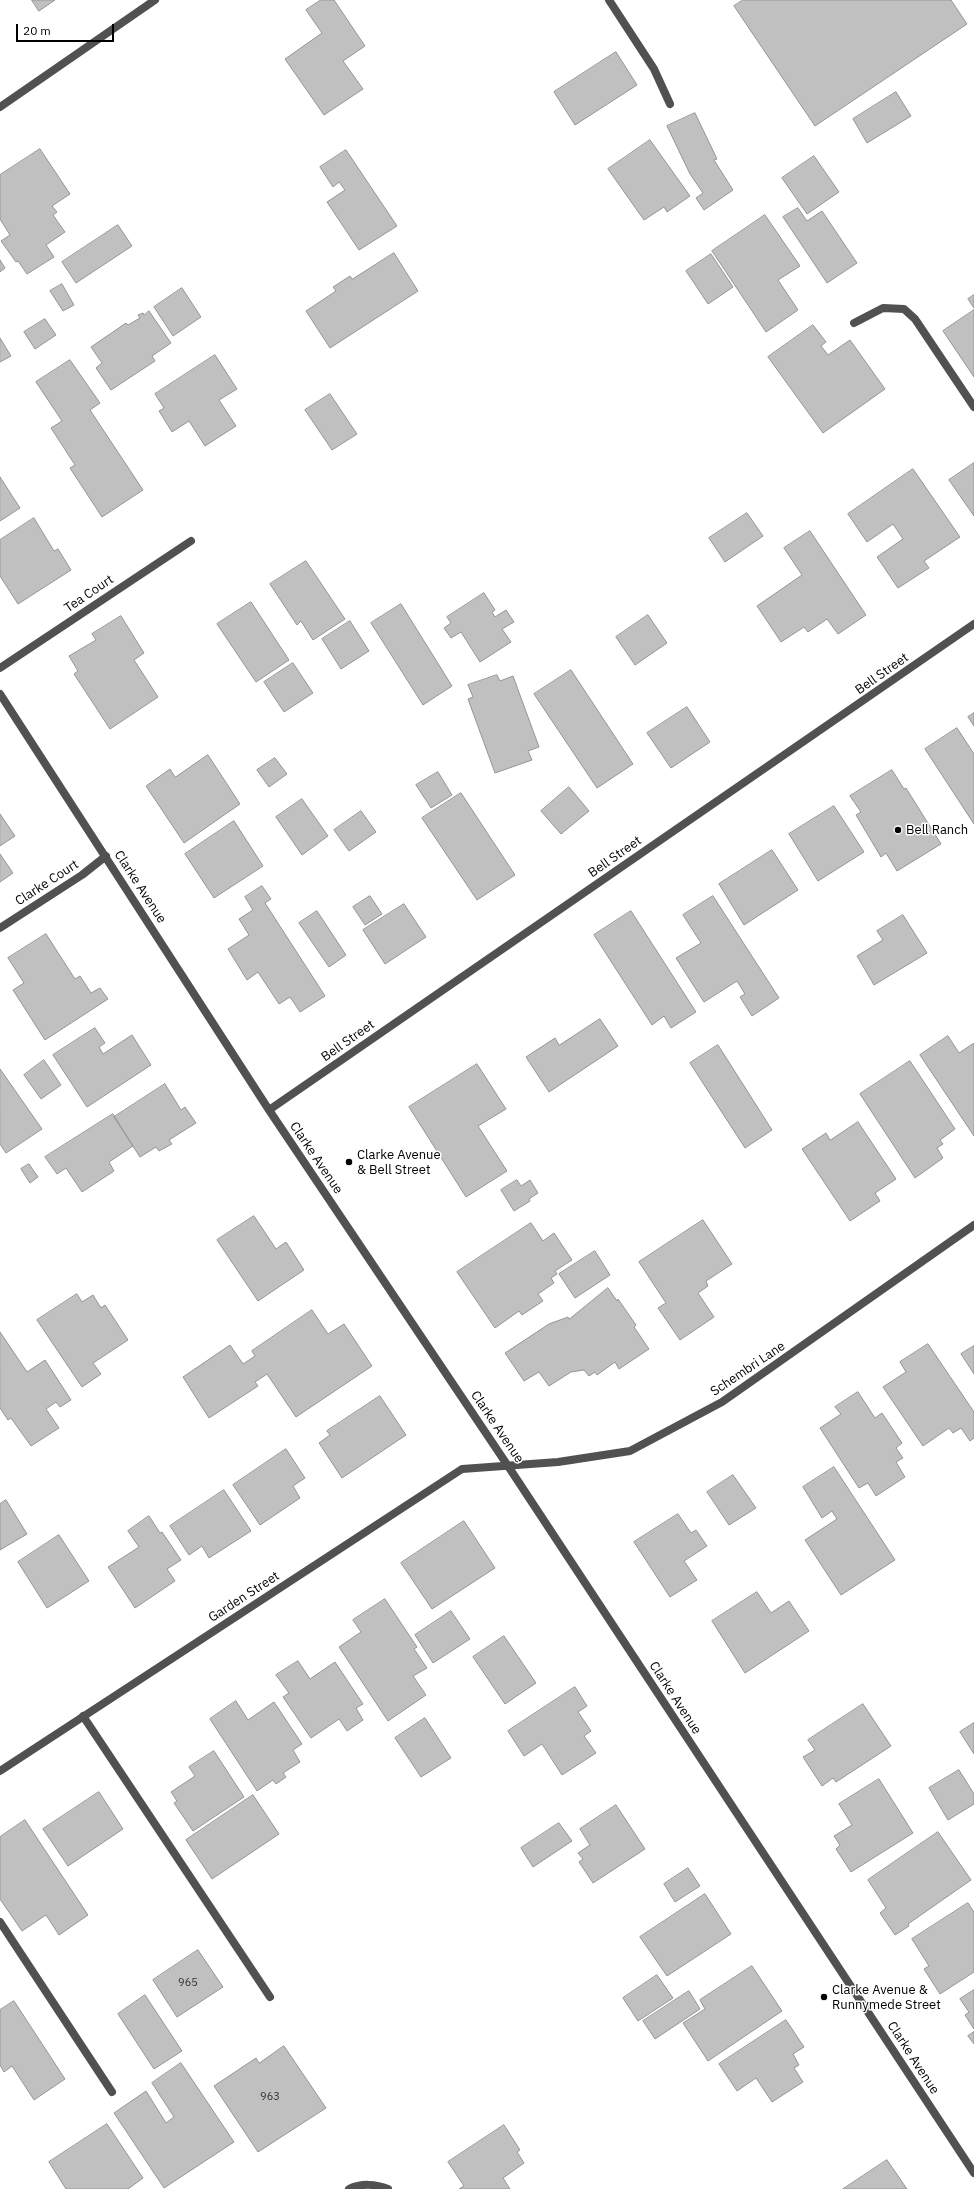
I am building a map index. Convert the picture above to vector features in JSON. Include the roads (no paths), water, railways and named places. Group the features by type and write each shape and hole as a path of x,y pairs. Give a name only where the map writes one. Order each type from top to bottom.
{"street":[{"path":"0,107 155,0"},
{"path":"609,0 654,69 670,104"},
{"path":"854,323 882,308 904,309 915,319 974,407"},
{"name":"Tea Court","path":"0,668 191,541"},
{"name":"Bell Street","path":"270,1110 974,624"},
{"name":"Clarke Avenue","path":"0,694 270,1110 508,1466 974,2173"},
{"name":"Clarke Court","path":"0,928 82,875 106,856"},
{"name":"Schembri Lane","path":"508,1466 558,1462 630,1451 722,1402 974,1225"},
{"name":"Garden Street","path":"0,1771 462,1469 508,1466"},
{"path":"83,1716 270,1997"},
{"path":"0,1922 112,2092"},
{"path":"349,2189 366,2185 379,2185 388,2189"}],"place":[{"name":"Bell Ranch","path":"898,830"},
{"name":"Clarke Avenue & Bell Street","path":"349,1162"},
{"name":"Clarke Avenue & Runnymede Street","path":"824,1997"}]}
